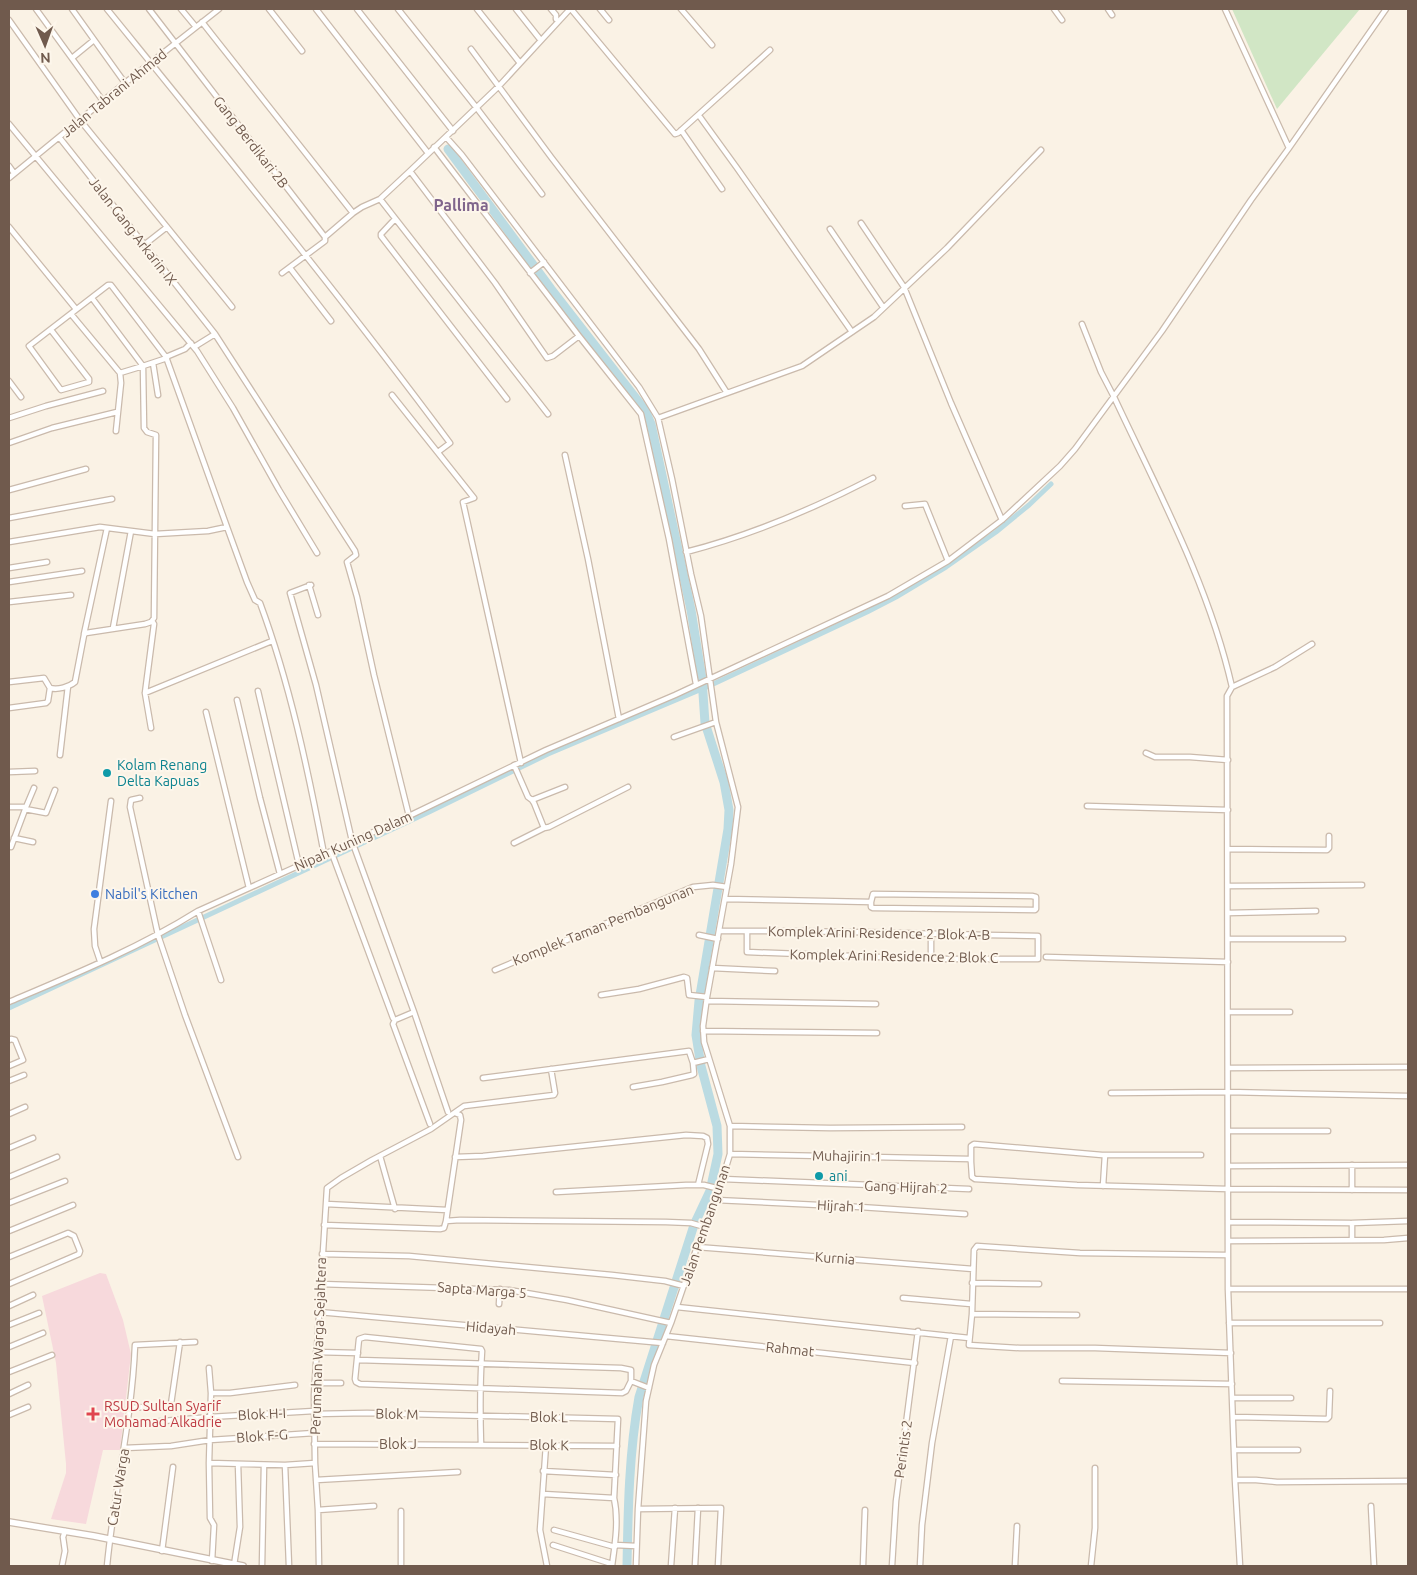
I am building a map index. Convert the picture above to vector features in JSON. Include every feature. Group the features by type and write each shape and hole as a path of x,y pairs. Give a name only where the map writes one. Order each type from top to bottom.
{"street":[{"path":"36,9 103,101"},
{"path":"72,9 125,83"},
{"path":"107,9 292,236 450,442 438,452"},
{"name":"Gang Berdikari 2B","path":"149,9 325,239"},
{"path":"181,9 196,27"},
{"name":"Jalan Tabrani Ahmad","path":"9,178 125,83 220,9"},
{"path":"269,9 302,51"},
{"path":"316,9 428,153"},
{"path":"357,9 453,130"},
{"path":"398,9 542,194"},
{"path":"477,9 520,63"},
{"path":"516,9 539,38"},
{"path":"551,9 556,19"},
{"path":"282,274 306,256 362,206 380,199 499,86 570,9 676,134 770,50"},
{"path":"600,9 609,20"},
{"path":"681,9 712,45"},
{"path":"1054,9 1062,20"},
{"path":"1108,9 1112,15"},
{"path":"1225,9 1290,148"},
{"name":"Nipah Kuning Dalam","path":"9,1002 159,937 249,888 516,768 521,763 546,750 675,695 888,596 948,561 1002,520 1060,466 1075,449 1162,331 1251,200 1290,148 1386,9"},
{"path":"9,20 80,120 232,307"},
{"path":"202,22 353,213"},
{"path":"72,58 94,40"},
{"path":"470,48 699,349 728,393"},
{"path":"698,115 852,332"},
{"path":"9,124 193,345 233,408 317,553"},
{"path":"681,130 722,189"},
{"name":"Jalan Gang Arkarin IX","path":"59,137 215,334 355,551 356,555 347,563 360,606 374,675 409,816"},
{"name":"Jalan Pembangunan","path":"446,137 462,155 639,387 658,418 701,616 711,688 713,723 738,807 703,1031 707,1059 730,1126 730,1154 720,1190 703,1226 682,1285 677,1307 669,1323 666,1336 661,1343 647,1387 636,1566"},
{"path":"434,147 641,414 698,683"},
{"path":"658,418 802,366 852,332 874,316 947,248 1041,150"},
{"path":"9,166 14,173"},
{"path":"410,170 495,284 547,358 553,356 579,336"},
{"path":"380,199 548,414"},
{"path":"395,220 381,236 507,399"},
{"path":"861,223 904,287 951,403 1002,520"},
{"path":"9,227 76,310"},
{"path":"144,245 167,227"},
{"path":"830,228 883,307"},
{"path":"530,273 544,262"},
{"path":"290,268 331,321"},
{"path":"50,330 89,379 89,382 61,390 29,346 76,310 108,286 111,286 166,357 250,591 254,600 260,603 293,709 324,854"},
{"path":"92,298 143,366 144,428 147,432 156,435 156,534 154,612 152,620 154,624 145,693 151,728"},
{"path":"71,314 120,373 121,383 116,431"},
{"path":"1082,324 1101,372 1201,584 1228,667 1232,687"},
{"path":"120,373 153,363 215,334"},
{"path":"153,363 158,395"},
{"path":"9,381 21,397"},
{"path":"9,418 103,391"},
{"path":"392,395 474,498 463,502 464,508 521,763"},
{"path":"9,442 52,428 117,412"},
{"path":"565,455 588,559 619,719"},
{"path":"9,490 86,470"},
{"path":"686,552 713,545 795,516 873,478"},
{"path":"9,518 112,499"},
{"path":"905,506 925,504 948,561"},
{"path":"9,542 95,528 131,530 156,534 208,531 226,527"},
{"path":"50,688 57,689 75,682 107,528"},
{"path":"113,628 131,530"},
{"path":"9,568 47,562"},
{"path":"9,582 82,571"},
{"path":"318,615 310,585 290,593 316,685 352,842 448,1112"},
{"path":"9,602 71,595"},
{"path":"84,635 113,628 144,624 152,620"},
{"path":"145,693 272,641"},
{"path":"1240,1566 1227,1255 1229,1222 1227,696 1232,687 1274,667 1312,644"},
{"path":"9,682 44,678 50,688 46,703 9,708"},
{"path":"60,755 68,686"},
{"path":"258,691 299,865"},
{"path":"237,700 280,874"},
{"path":"206,712 249,888"},
{"path":"674,737 713,723"},
{"path":"1146,753 1155,757 1228,760"},
{"path":"516,768 544,828"},
{"path":"9,772 35,771"},
{"path":"532,800 565,787"},
{"path":"514,843 544,828 550,827 628,787"},
{"path":"11,847 34,788"},
{"path":"9,808 26,808 46,813 55,790"},
{"path":"140,798 131,800 130,807 159,937 185,1015 238,1157"},
{"path":"100,961 96,951 94,935 111,801"},
{"path":"1087,806 1228,810"},
{"path":"1228,849 1327,850 1329,848 1329,836"},
{"path":"14,838 33,842"},
{"path":"331,851 393,1018"},
{"name":"Komplek Taman Pembangunan","path":"495,970 694,887 712,885 725,887"},
{"path":"1228,886 1362,885"},
{"path":"873,894 1036,897 1035,910 873,908 871,907 871,902 873,894"},
{"path":"725,899 871,902"},
{"path":"1228,913 1316,911"},
{"path":"200,916 221,980"},
{"name":"Komplek Arini Residence 2 Blok A-B","path":"719,931 1038,936"},
{"name":"Komplek Arini Residence 2 Blok C","path":"747,931 747,952 931,959 1038,959 1038,936"},
{"path":"699,935 718,939"},
{"path":"931,935 931,959"},
{"path":"1228,939 1343,938"},
{"path":"1046,957 1228,962"},
{"path":"712,968 775,971"},
{"path":"601,996 639,989 684,977 687,978 689,995 707,999 876,1004"},
{"path":"414,1012 395,1020 393,1024 430,1124"},
{"path":"1228,1012 1290,1012"},
{"path":"703,1031 877,1033"},
{"path":"9,1040 11,1038 15,1040 23,1060 9,1066"},
{"path":"484,1078 689,1051 695,1063 694,1074 634,1087"},
{"path":"695,1063 707,1059"},
{"path":"1228,1068 1408,1068"},
{"path":"395,1208 380,1156 431,1129 464,1106 554,1095 551,1069"},
{"path":"9,1081 24,1075"},
{"path":"1111,1093 1228,1092 1408,1096"},
{"path":"9,1114 25,1107"},
{"path":"324,1225 444,1228 461,1120 460,1115 455,1113"},
{"path":"730,1126 962,1128"},
{"path":"1228,1131 1328,1131"},
{"path":"455,1157 483,1156 686,1135 703,1136 707,1138 708,1144 701,1185"},
{"path":"9,1148 33,1138"},
{"path":"1201,1155 1105,1155 974,1144 971,1146 972,1177 974,1179 1103,1186 1408,1190"},
{"name":"Muhajirin 1","path":"730,1154 970,1159 971,1162"},
{"path":"1103,1186 1105,1155"},
{"name":"Perumahan Warga Sejahtera","path":"319,1566 314,1413 326,1191 329,1186 380,1156"},
{"path":"9,1177 57,1157"},
{"path":"1352,1165 1352,1190"},
{"path":"1228,1166 1408,1165"},
{"name":"Gang Hijrah 2","path":"723,1179 969,1189"},
{"path":"9,1203 65,1181"},
{"path":"556,1192 701,1185 720,1190"},
{"name":"Hijrah 1","path":"716,1200 860,1206 966,1214"},
{"path":"326,1204 447,1210"},
{"path":"9,1231 73,1205"},
{"path":"446,1221 690,1222 703,1226"},
{"path":"1229,1222 1352,1223 1408,1221"},
{"path":"1352,1223 1352,1240"},
{"path":"9,1257 68,1233 74,1236 80,1251 79,1254 9,1284"},
{"path":"1228,1241 1408,1238"},
{"path":"1227,1255 1080,1252 977,1246 974,1250 969,1345 1230,1353"},
{"name":"Kurnia","path":"697,1247 973,1269"},
{"path":"322,1254 409,1256 669,1282 682,1285"},
{"path":"972,1283 1039,1284"},
{"name":"Sapta Marga 5","path":"320,1284 500,1289 567,1300 669,1323"},
{"path":"499,1304 500,1289"},
{"path":"1228,1289 1408,1289"},
{"path":"9,1306 33,1296"},
{"path":"903,1298 971,1304"},
{"path":"677,1307 918,1331 969,1338"},
{"name":"Hidayah","path":"319,1312 661,1343"},
{"path":"9,1325 38,1313"},
{"path":"972,1314 1076,1315"},
{"path":"1229,1323 1380,1323"},
{"name":"Perintis 2","path":"892,1566 896,1501 918,1331"},
{"path":"9,1347 44,1333"},
{"name":"Rahmat","path":"666,1336 915,1363"},
{"path":"920,1566 925,1497 935,1425 951,1336"},
{"path":"358,1360 481,1364 621,1368 631,1370 633,1382 622,1393 481,1388 360,1384 355,1379 359,1339 365,1337 479,1348 482,1351 481,1364 481,1388 480,1415 481,1444"},
{"path":"129,1408 171,1404 180,1342 195,1342"},
{"name":"Catur Warga","path":"107,1566 109,1539 128,1424 135,1345 180,1342"},
{"path":"316,1352 358,1353"},
{"path":"9,1372 52,1355"},
{"path":"209,1368 211,1393 210,1518 214,1525 212,1561"},
{"path":"1062,1380 1232,1384"},
{"path":"633,1382 647,1387"},
{"path":"315,1383 340,1383"},
{"path":"9,1394 28,1385"},
{"path":"211,1393 230,1393 295,1385"},
{"path":"1233,1417 1328,1419 1330,1392"},
{"path":"1232,1398 1291,1398"},
{"path":"9,1415 28,1408"},
{"name":"Blok M","path":"314,1413 480,1415"},
{"name":"Blok H-I","path":"128,1424 210,1417 314,1413"},
{"name":"Blok L","path":"480,1415 618,1419 617,1446"},
{"name":"Blok F-G","path":"124,1448 171,1446 210,1440 314,1433"},
{"name":"Blok J","path":"314,1444 481,1444"},
{"name":"Blok K","path":"481,1444 617,1446"},
{"path":"546,1445 540,1530 547,1566"},
{"path":"553,1545 612,1565 615,1546 616,1506 614,1498 617,1446"},
{"path":"1234,1450 1298,1450"},
{"path":"210,1464 285,1465 315,1463"},
{"path":"232,1565 240,1527 238,1464"},
{"path":"262,1566 264,1464"},
{"path":"285,1465 289,1566"},
{"path":"162,1551 173,1467"},
{"path":"1091,1566 1095,1528 1096,1468"},
{"path":"543,1471 616,1475"},
{"path":"316,1480 458,1472"},
{"path":"1235,1480 1277,1482 1408,1481"},
{"path":"542,1494 614,1498"},
{"path":"318,1510 374,1506"},
{"path":"1371,1506 1374,1566"},
{"path":"671,1566 675,1508"},
{"path":"696,1566 698,1508"},
{"path":"638,1509 721,1508 718,1566"},
{"path":"864,1566 865,1510"},
{"path":"401,1511 401,1566"},
{"path":"9,1522 109,1539 243,1566"},
{"path":"1015,1566 1017,1526"},
{"path":"554,1530 615,1546 636,1546"},
{"path":"62,1566 65,1551 64,1531"}],"shaded area":[{"name":"RSUD Sultan Syarif Mohamad Alkadrie","path":"100,1273 106,1274 123,1320 131,1354 120,1450 103,1450 86,1524 51,1519 66,1473 66,1464 56,1363 42,1296"}],"green space":[{"path":"1232,9 1360,9 1277,109"}],"waterway":[{"path":"448,149 551,289 645,410 651,424 691,610 702,679 705,723 724,782 729,810 728,829 699,1001 696,1035 701,1066 717,1126 718,1154 710,1191 694,1225 639,1397 631,1460 627,1566"},
{"path":"9,1008 429,812 548,754 709,686 867,612 946,567 996,532 1051,484"}],"place":[{"name":"Kolam Renang Delta Kapuas","path":"107,773"},
{"name":"Nabil's Kitchen","path":"95,894"},
{"name":"ani","path":"819,1176"},
{"name":"RSUD Sultan Syarif Mohamad Alkadrie","path":"93,1414"}],"district":[{"name":"Pallima","path":"461,205"}]}
